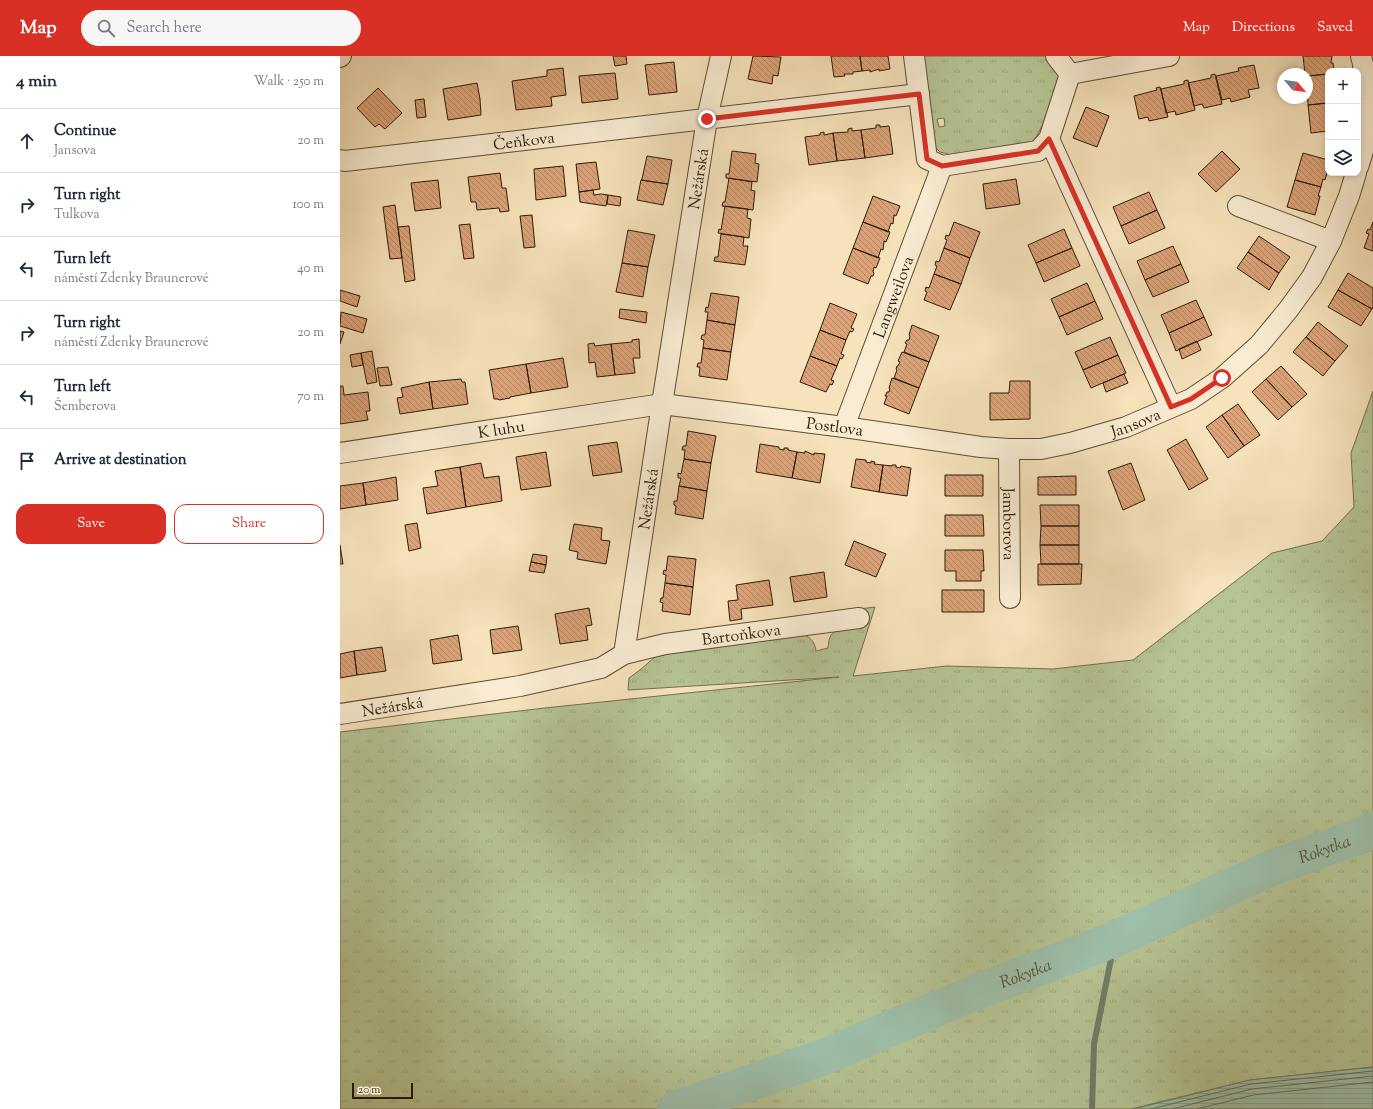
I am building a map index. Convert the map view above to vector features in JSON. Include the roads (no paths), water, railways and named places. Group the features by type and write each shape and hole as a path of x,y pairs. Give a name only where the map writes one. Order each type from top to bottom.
{"street":[{"name":"Nežárská","path":"340,714 520,686 601,668 624,654 707,119 721,56"},
{"path":"914,56 927,159 942,166 1038,151 1049,139 1070,74"},
{"path":"1056,56 1070,74"},
{"path":"1070,74 1169,56"},
{"path":"1361,56 1366,104 1363,151 1361,157"},
{"name":"Čeňkova","path":"340,160 345,161 919,94"},
{"path":"1049,139 1171,407"},
{"name":"Langweilova","path":"844,427 942,166"},
{"name":"Jansova","path":"1009,449 1041,449 1070,443 1126,427 1191,399 1222,378 1260,345 1312,277 1331,241 1349,196 1355,176"},
{"path":"1238,206 1331,241"},
{"name":"Postlova","path":"662,404 844,427 936,441 1009,449"},
{"name":"K luhu","path":"340,453 662,404"},
{"name":"Jamborova","path":"1009,449 1010,598"},
{"name":"Bartoňkova","path":"624,654 665,644 859,618"}],"water":[{"path":"1373,1067 1373,1109 1134,1109 1250,1080"}],"waterway":[{"name":"Rokytka","path":"675,1109 821,1058 976,992 1115,939 1274,867 1368,833 1373,829"},
{"path":"1092,1109 1094,1044 1115,939"}]}
